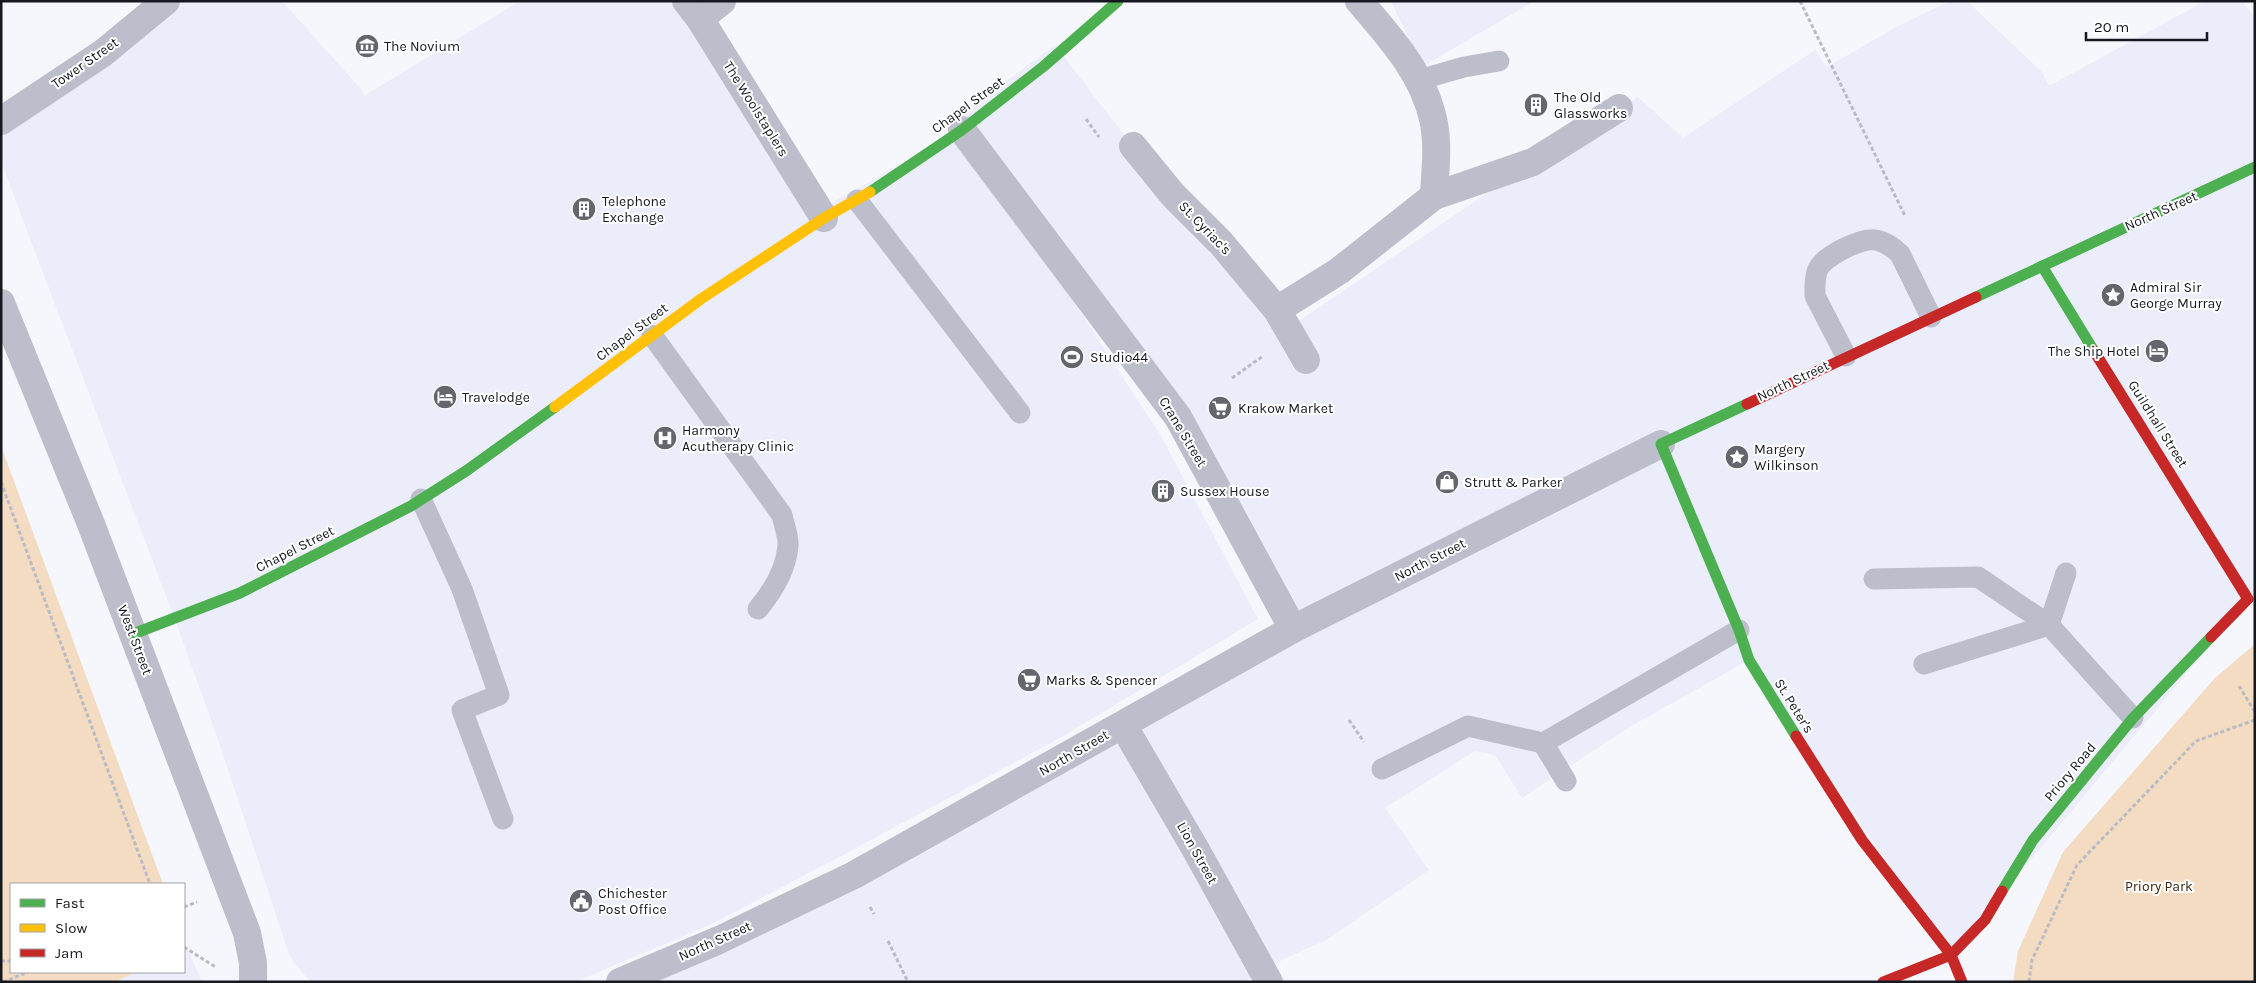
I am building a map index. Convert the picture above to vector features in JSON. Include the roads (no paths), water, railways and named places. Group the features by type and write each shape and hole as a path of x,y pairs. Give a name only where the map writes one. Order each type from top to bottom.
{"street":[{"name":"Tower Street","path":"1,121 103,52 166,1"},
{"path":"693,10 722,1"},
{"name":"Chapel Street","path":"133,634 240,593 362,532 466,471 596,378 701,299 824,218 857,200 962,130 1044,66 1118,1"},
{"path":"1358,1 1392,40 1418,80 1433,119 1436,144 1434,196"},
{"name":"The Woolstaplers","path":"693,10 824,218"},
{"path":"1277,310 1339,271 1434,196 1532,162 1620,108"},
{"name":"Crane Street","path":"962,130 1178,417 1293,629"},
{"name":"St. Cyriac's","path":"1133,146 1173,195 1221,243 1277,310 1306,360"},
{"name":"North Street","path":"620,982 719,940 854,875 1293,629 1661,444 1846,356 2255,167"},
{"name":"Guildhall Street","path":"2042,266 2251,595"},
{"name":"West Street","path":"1,303 133,634 247,933 253,963 252,982"},
{"name":"St. Peter's","path":"1661,444 1739,630 1749,660 1767,692 1862,840 1951,955"},
{"name":"Priory Road","path":"1951,955 1986,920 2033,840 2133,718 2251,595"},
{"name":"Lion Street","path":"1123,725 1196,850 1269,982"},
{"path":"1883,982 1951,955 1962,982"}],"lane":[{"path":"1418,80 1464,67 1499,61"},
{"path":"857,200 1020,413"},
{"path":"1846,356 1816,296 1814,286 1818,268 1825,260 1844,249 1864,240 1875,240 1892,247 1900,254 1931,317"},
{"path":"652,336 782,515 788,545 783,568 773,590 758,609"},
{"path":"421,499 462,589 499,695 462,710 503,818"},
{"path":"2049,625 2066,573"},
{"path":"1874,579 1978,577 2049,625 2133,718"},
{"path":"1924,664 2049,625"},
{"path":"1382,769 1468,726 1543,743 1739,630"},
{"path":"1543,743 1566,781"}],"place":[{"name":"The Novium","path":"367,46"},
{"name":"The Old Glassworks","path":"1536,105"},
{"name":"Telephone Exchange","path":"584,209"},
{"name":"Admiral Sir George Murray","path":"2113,295"},
{"name":"The Ship Hotel","path":"2157,351"},
{"name":"Studio44","path":"1072,357"},
{"name":"Travelodge","path":"445,397"},
{"name":"Krakow Market","path":"1220,408"},
{"name":"Harmony Acutherapy Clinic","path":"665,438"},
{"name":"Margery Wilkinson","path":"1737,457"},
{"name":"Strutt & Parker","path":"1447,482"},
{"name":"Sussex House","path":"1163,491"},
{"name":"Marks & Spencer","path":"1029,680"},
{"name":"Chichester Post Office","path":"581,901"}],"park label":[{"name":"Priory Park","path":"2159,886"}]}
